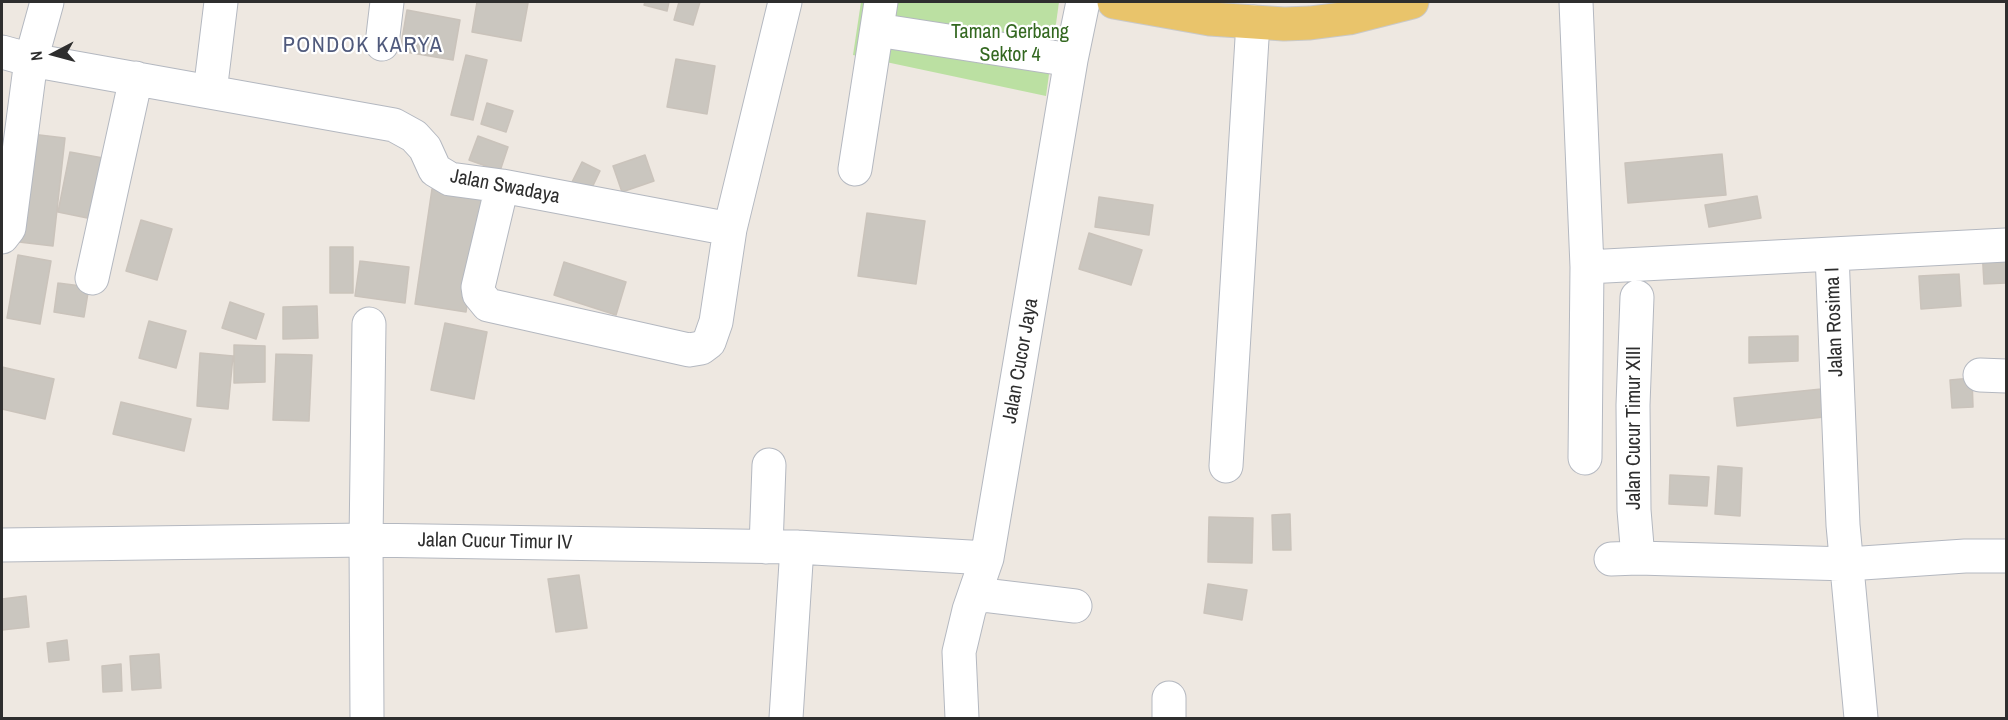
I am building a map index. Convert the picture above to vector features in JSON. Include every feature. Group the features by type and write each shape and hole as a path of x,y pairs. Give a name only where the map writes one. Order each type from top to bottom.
{"main road":[{"path":"1114,2 1175,8 1253,22 1284,24 1331,21 1412,2"}],"street":[{"path":"2,237 9,228 16,56 47,2"},
{"path":"210,92 221,2"},
{"path":"382,44 387,2"},
{"path":"502,186 478,287 479,294 488,305 689,350 700,348 709,342 716,322 730,229 785,2"},
{"name":"Jalan Cucor Jaya","path":"962,718 959,651 987,558 1071,60 1083,2"},
{"path":"1576,2 1587,267 1585,458"},
{"path":"855,169 879,16 1071,60"},
{"path":"1226,465 1253,22"},
{"name":"Jalan Swadaya","path":"16,56 394,125 414,136 424,148 438,173 450,179 502,186 730,229"},
{"path":"92,278 136,78"},
{"path":"1832,254 2007,245"},
{"name":"Jalan Rosima I","path":"1587,267 1832,254 1844,525 1861,718"},
{"name":"Jalan Cucur Timur XIII","path":"1637,297 1633,405 1634,510 1625,558 1848,564 1965,556 2007,556"},
{"path":"367,718 366,540 369,324"},
{"path":"769,465 782,547 786,718"},
{"name":"Jalan Cucur Timur IV","path":"2,545 366,540 782,547 987,558"},
{"path":"975,594 1075,606"}],"green space":[{"name":"Taman Gerbang Sektor 4","path":"861,2 1059,2 1046,96 853,55"}],"building":[{"path":"477,2 528,3 521,41 472,32"},
{"path":"645,2 669,2 667,11 644,5"},
{"path":"679,2 700,2 693,25 674,20"},
{"path":"407,10 460,20 453,60 400,51"},
{"path":"466,55 487,60 473,120 451,115"},
{"path":"676,59 715,66 707,114 667,107"},
{"path":"487,103 513,111 506,132 481,124"},
{"path":"31,134 65,138 53,246 19,242"},
{"path":"478,136 508,147 500,171 469,160"},
{"path":"70,152 114,160 102,221 58,212"},
{"path":"1722,154 1726,195 1628,203 1625,163"},
{"path":"645,155 654,181 622,192 613,166"},
{"path":"582,162 600,171 589,194 571,184"},
{"path":"432,189 483,197 466,312 415,304"},
{"path":"1757,196 1761,218 1709,227 1705,205"},
{"path":"1099,197 1153,205 1149,235 1095,227"},
{"path":"867,213 925,221 916,284 858,276"},
{"path":"141,220 172,229 157,280 126,271"},
{"path":"1089,233 1142,250 1131,285 1079,269"},
{"path":"330,247 353,247 353,293 330,293"},
{"path":"2006,248 2006,283 1984,284 1982,249"},
{"path":"18,255 51,261 40,324 7,318"},
{"path":"360,261 409,267 405,303 355,296"},
{"path":"564,262 626,282 616,315 554,295"},
{"path":"1959,274 1961,306 1921,309 1919,276"},
{"path":"58,283 89,287 84,317 54,312"},
{"path":"230,302 264,314 256,339 222,328"},
{"path":"317,306 318,338 283,339 283,307"},
{"path":"149,321 186,331 176,368 139,358"},
{"path":"445,323 487,332 474,399 431,390"},
{"path":"1798,336 1798,361 1749,363 1749,337"},
{"path":"234,345 265,346 265,382 234,383"},
{"path":"200,353 233,356 228,409 197,406"},
{"path":"276,354 312,355 309,421 273,420"},
{"path":"2,367 54,379 45,419 2,409"},
{"path":"1972,378 1973,407 1952,408 1950,380"},
{"path":"1831,388 1834,416 1737,426 1734,398"},
{"path":"121,402 191,419 184,451 113,434"},
{"path":"1718,466 1742,468 1740,516 1715,514"},
{"path":"1670,475 1709,477 1707,506 1669,504"},
{"path":"1290,514 1291,550 1273,550 1272,515"},
{"path":"1209,517 1253,518 1252,563 1208,562"},
{"path":"579,575 587,628 556,632 548,579"},
{"path":"1208,584 1247,590 1242,620 1204,613"},
{"path":"26,596 29,627 2,630 2,599"},
{"path":"67,640 69,660 49,662 47,643"},
{"path":"159,654 161,688 132,690 130,656"},
{"path":"121,664 122,691 103,692 102,666"}],"district":[{"name":"PONDOK KARYA","path":"363,46"}]}
